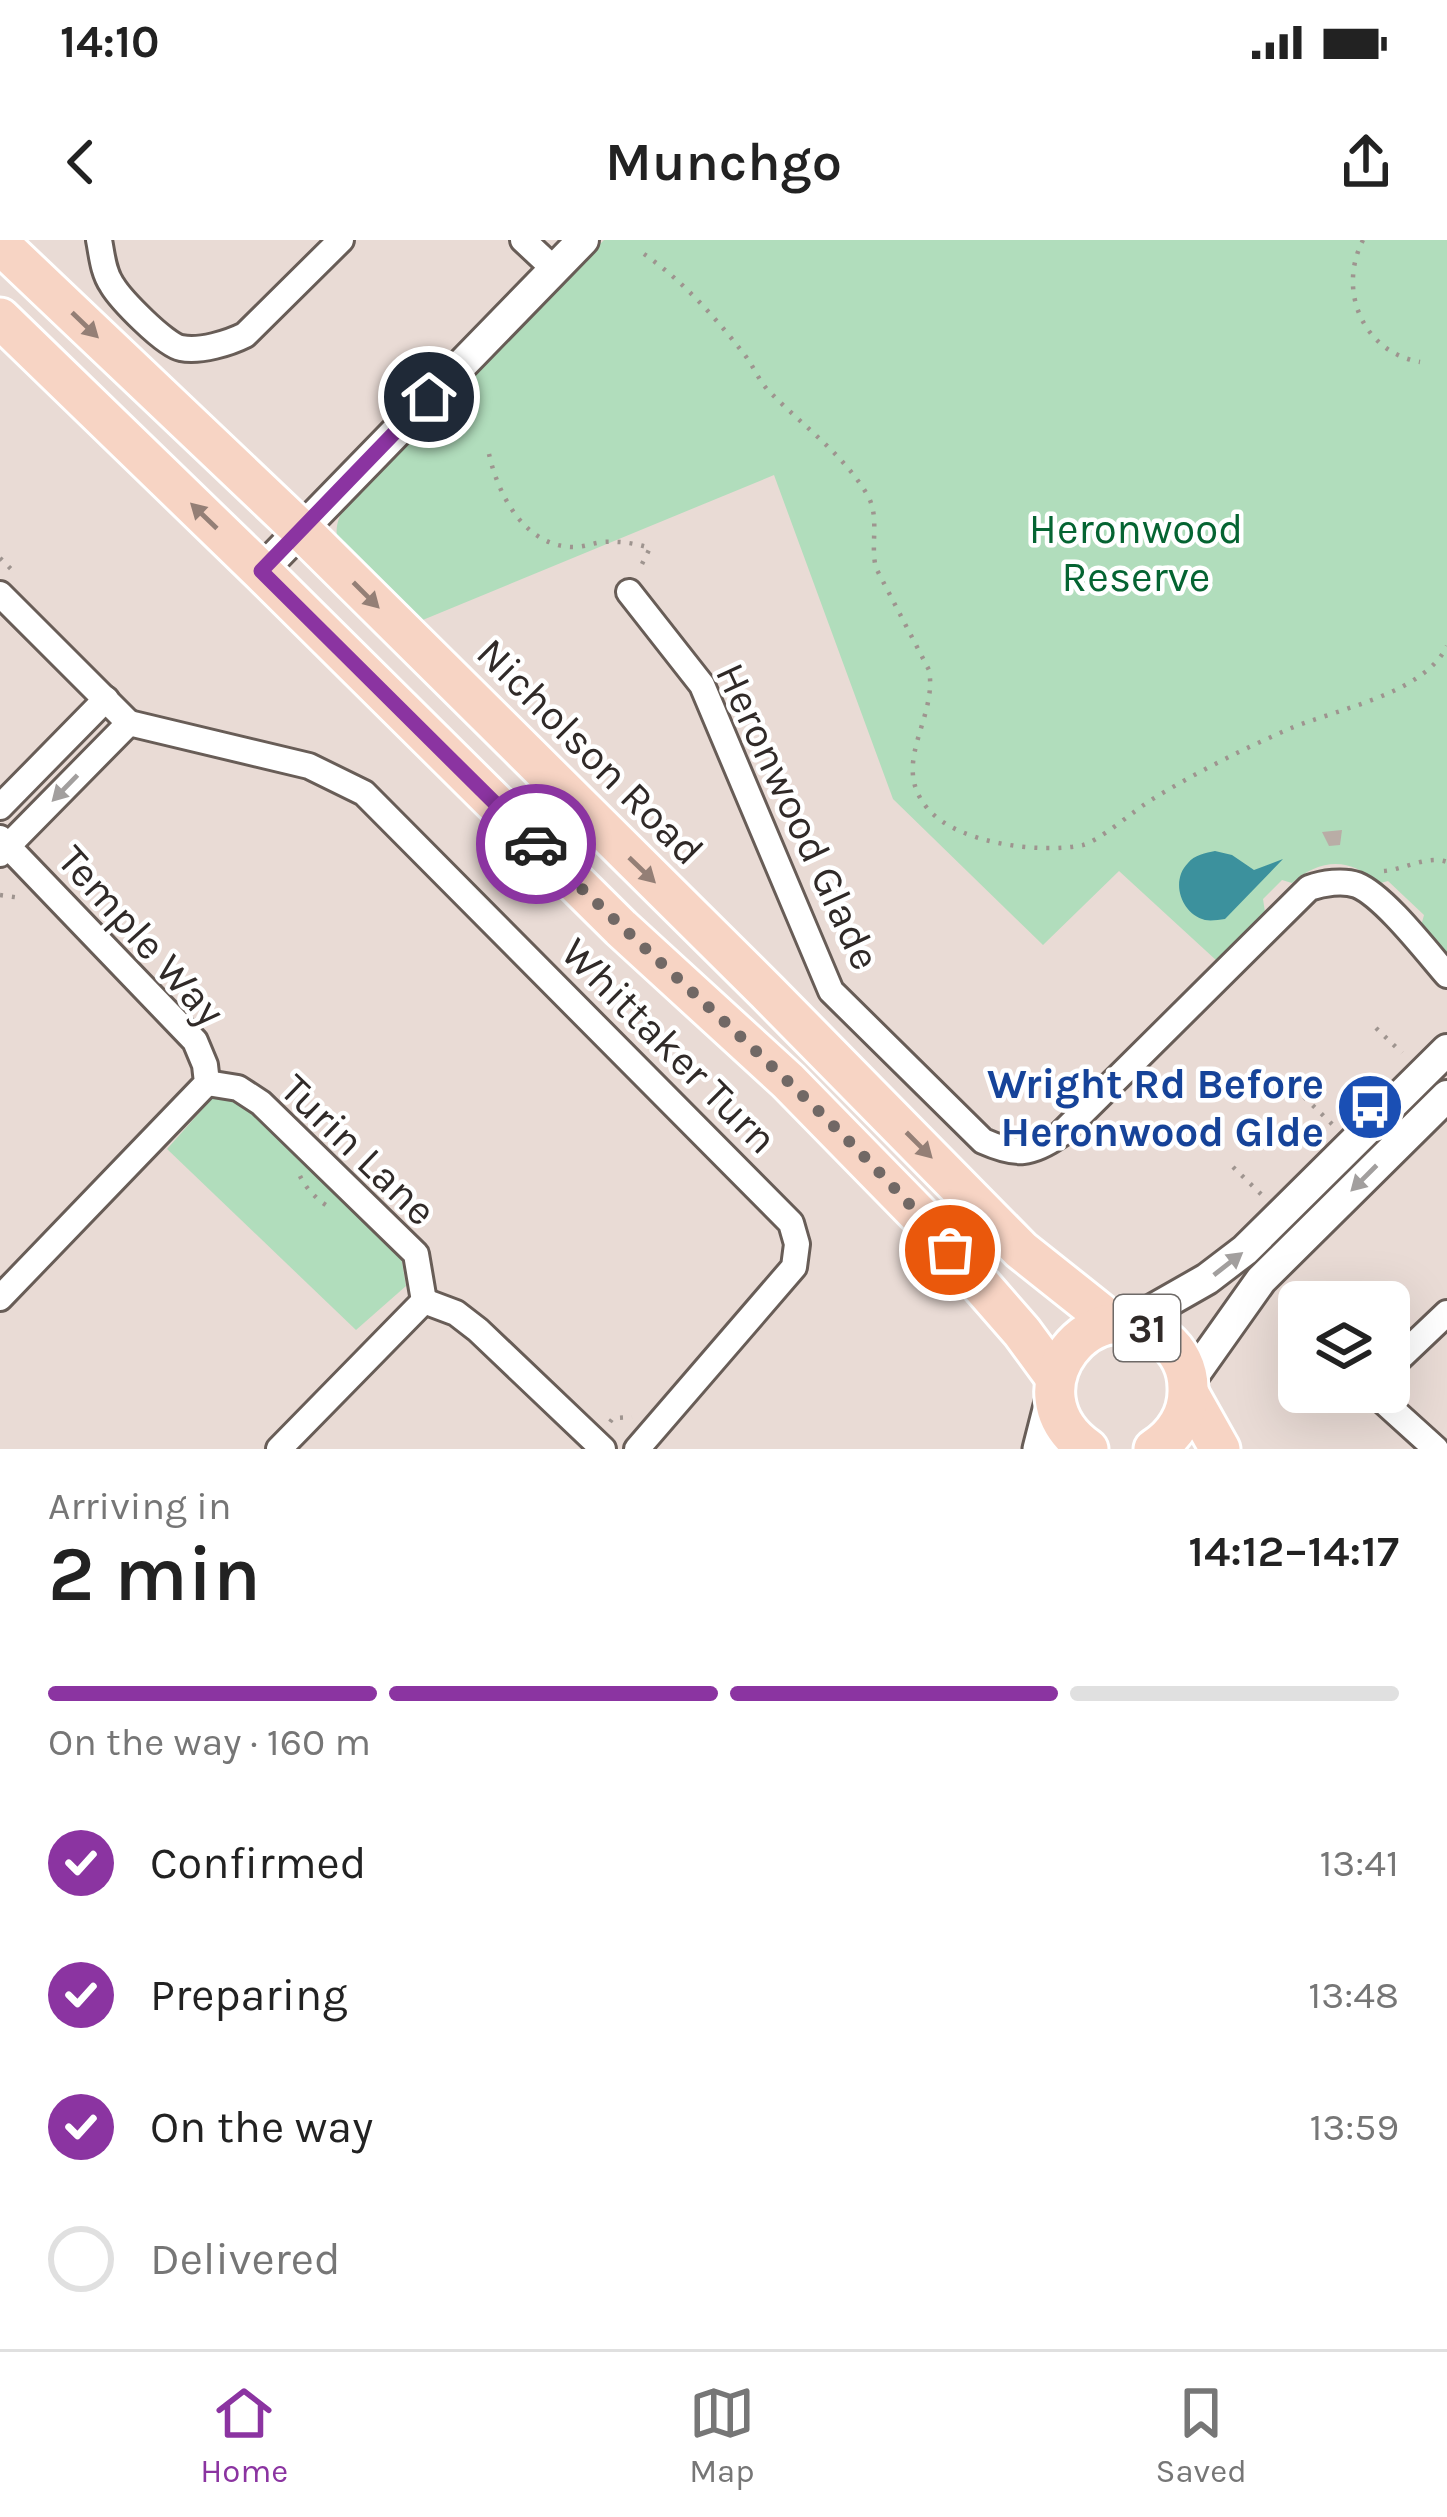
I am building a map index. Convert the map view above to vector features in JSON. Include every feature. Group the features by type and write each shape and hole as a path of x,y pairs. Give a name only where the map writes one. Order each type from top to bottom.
{"main road":[{"name":"Nicholson Road","path":"0,244 301,530 1021,1250 1121,1324 1162,1336 1184,1365 1188,1388 1220,1449"},
{"name":"31","path":"0,318 621,928 788,1081 926,1222 1022,1332 1055,1385 1063,1425 1088,1449"},
{"name":"31","path":"1055,1385 1063,1357 1076,1341 1094,1329 1121,1324"},
{"path":"1040,1449 1055,1385"},
{"name":"31","path":"1154,1449 1177,1429 1188,1388"}],"street":[{"path":"99,240 112,287 169,343 183,349 245,335 340,240"},
{"path":"523,240 554,269"},
{"path":"261,571 583,240"},
{"name":"Heronwood Glade","path":"628,592 702,686 831,991 983,1141 1021,1153 1041,1148 1061,1134 1309,888 1344,883 1372,895 1447,975"},
{"path":"0,594 129,722 3,846"},
{"path":"0,807 106,699"},
{"name":"Whittaker Turn","path":"129,722 309,766 364,794 791,1223 797,1244 794,1267 637,1449"},
{"name":"Temple Way","path":"0,1298 207,1083 195,1041 3,846"},
{"path":"1121,1324 1208,1280 1245,1250 1447,1050"},
{"name":"Turin Lane","path":"207,1083 238,1088 261,1103 416,1254 424,1301"},
{"path":"1188,1388 1261,1280 1447,1096"},
{"path":"279,1449 424,1301 456,1313 478,1330 599,1445"},
{"path":"1410,1348 1447,1313"},
{"path":"1396,1413 1436,1449"}],"path":[{"path":"1363,240 1352,281 1361,317 1372,336 1393,354 1420,362"},
{"path":"644,254 698,302 747,358 764,386 823,442 868,496 873,508 876,568 931,680 914,750 914,783 930,811 952,826 998,844 1024,848 1088,844 1153,799 1288,729 1408,684 1426,673 1447,646"},
{"path":"489,454 510,507 529,530 574,547 630,542 650,548 628,592"},
{"path":"1384,871 1432,859 1447,862"},
{"path":"0,895 24,899"},
{"path":"1376,1028 1403,1054"},
{"path":"1304,1097 1333,1125"},
{"path":"297,1166 303,1184 325,1205 340,1211"},
{"path":"1233,1167 1263,1196"},
{"path":"599,1445 614,1418 645,1416"}],"green space":[{"name":"Heronwood Reserve","path":"604,240 1447,240 1447,956 1421,926 1424,915 1388,881 1377,884 1357,869 1335,864 1313,869 1292,883 1282,880 1263,899 1265,912 1217,961 1119,871 1043,945 893,799 774,475 413,624 358,571 341,547 338,523 347,501"},
{"path":"215,1095 243,1101 401,1256 406,1286 356,1330 167,1149"}],"water":[{"path":"1215,851 1232,855 1254,870 1283,859 1225,919 1205,920 1184,904 1180,879 1191,860"}],"building":[{"path":"1342,830 1340,845 1329,846 1322,832"}],"way so far":[{"path":"536,844 788,1081 950,1250"}],"place":[{"name":"Wright Rd Before Heronwood Glde","path":"1370,1107"}],"route":[{"path":"429,397 261,571 536,844"}]}
